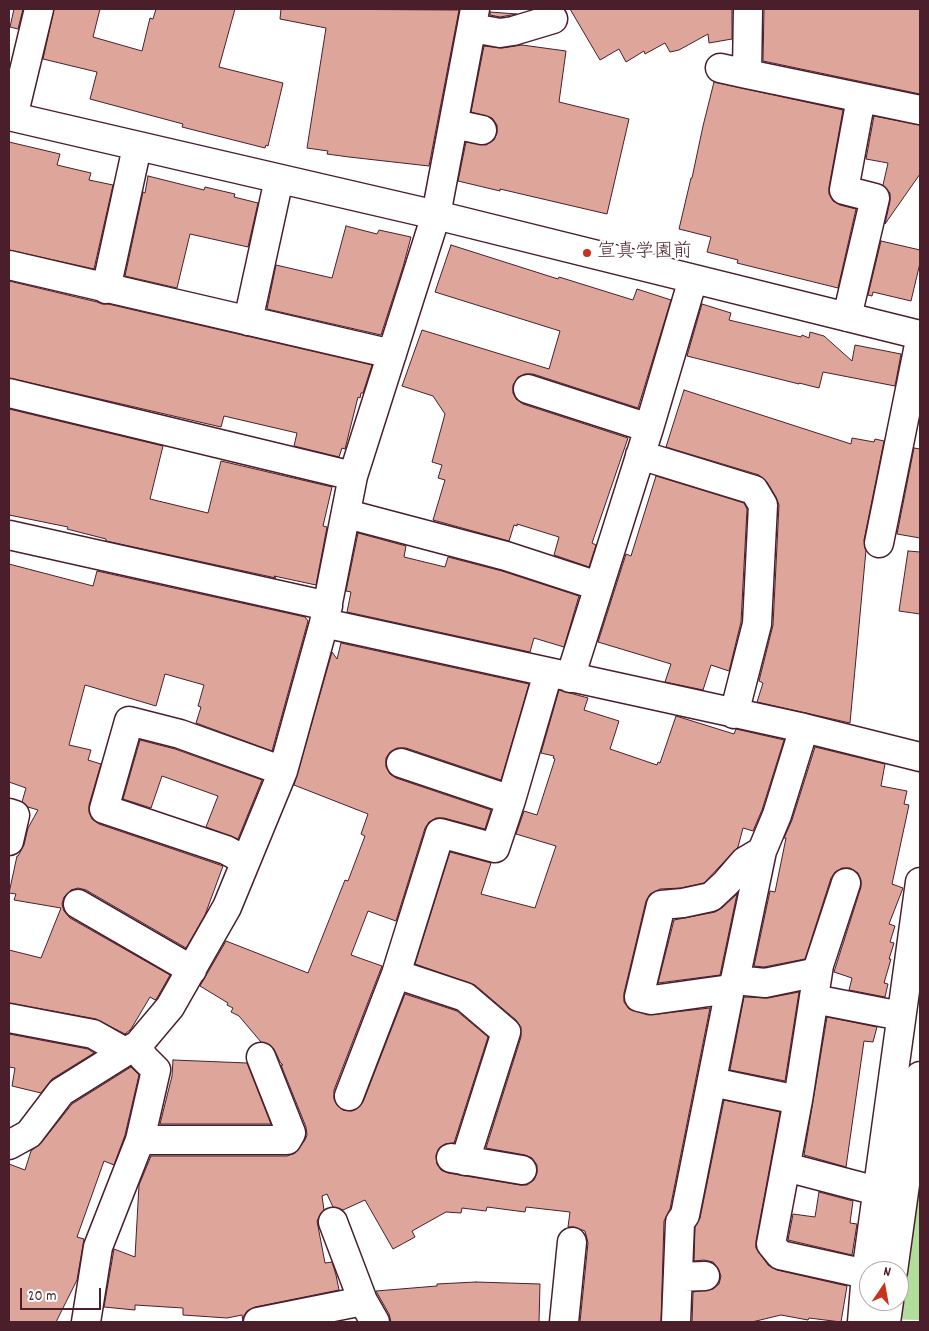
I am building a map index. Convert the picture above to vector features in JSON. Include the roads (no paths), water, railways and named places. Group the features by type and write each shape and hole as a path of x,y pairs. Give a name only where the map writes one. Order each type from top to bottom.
{"street":[{"path":"38,9 11,117 436,215 920,334"},
{"path":"747,74 748,9"},
{"path":"9,1146 29,1134 61,1092 131,1049 170,1007 227,907 283,771 326,615 353,476 436,215 473,18 500,33 553,19"},
{"path":"720,68 920,110"},
{"path":"847,317 875,198 844,190 861,98"},
{"path":"454,124 482,130"},
{"path":"106,289 137,147"},
{"path":"248,321 279,179"},
{"path":"9,265 392,354"},
{"path":"349,1096 396,974 440,833 495,848 511,800 559,675 598,586 649,428 693,279"},
{"path":"878,543 920,340"},
{"path":"528,390 649,428"},
{"path":"9,393 353,476"},
{"path":"640,455 754,490 764,505 757,624 734,714"},
{"path":"347,514 506,556 598,586"},
{"path":"9,535 559,675 804,728 920,757"},
{"path":"246,861 226,850 104,809 129,721 180,734 283,771"},
{"path":"676,1322 680,1222 685,1215 762,851 777,815 804,728"},
{"path":"401,763 511,800"},
{"path":"9,813 15,815 9,841"},
{"path":"762,851 745,861 711,897 683,903 661,905 639,997 652,1000 733,985 765,983 818,972"},
{"path":"846,882 818,972 798,1100 772,1244 780,1255 859,1272"},
{"path":"868,1261 920,882"},
{"path":"78,904 192,970"},
{"path":"396,974 466,997 506,1032 458,1159 522,1170"},
{"path":"814,999 901,1016"},
{"path":"9,1018 93,1034 131,1049 143,1057 156,1070 140,1140 98,1247 86,1322 91,1322"},
{"path":"140,1140 287,1140 291,1133 261,1057"},
{"path":"894,1261 920,1076"},
{"path":"712,1082 798,1100"},
{"path":"786,1166 877,1191"},
{"path":"258,1322 369,1312 334,1222"},
{"path":"564,1322 572,1242"},
{"path":"678,1277 705,1276"}],"place":[{"name":"宣真学園前","path":"587,253"}]}
